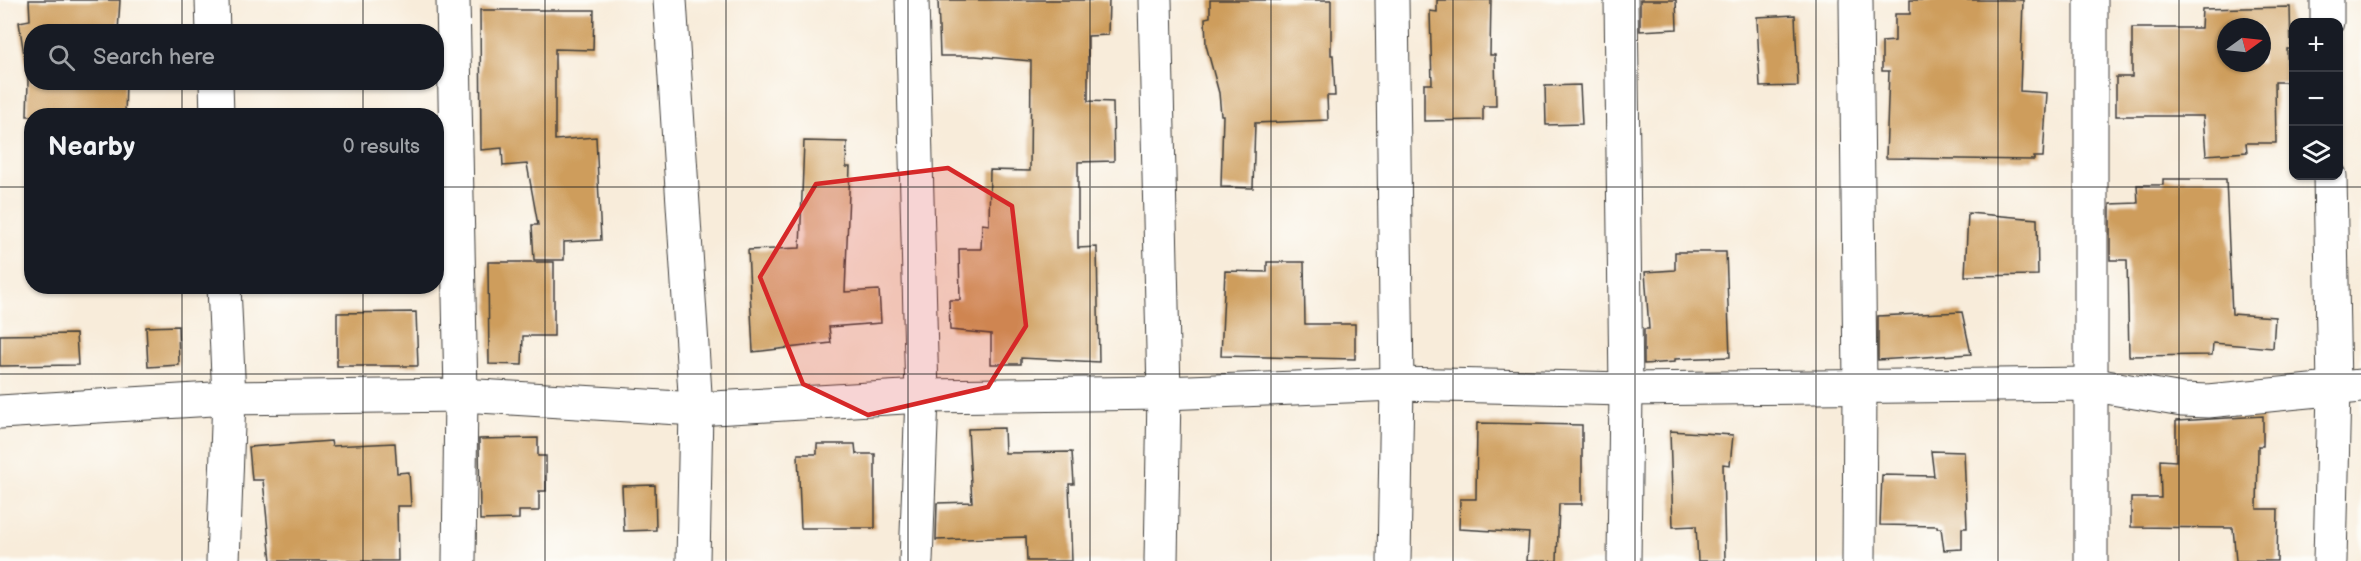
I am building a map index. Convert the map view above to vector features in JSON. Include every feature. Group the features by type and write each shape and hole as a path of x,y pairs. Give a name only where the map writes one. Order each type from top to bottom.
{"street":[{"path":"212,0 213,24"},
{"path":"453,0 462,395 459,561"},
{"path":"670,0 696,409 693,561"},
{"path":"912,0 922,396 916,561"},
{"path":"1155,0 1164,393 1161,561"},
{"path":"1392,0 1397,384 1394,561"},
{"path":"1621,0 1626,389 1623,561"},
{"path":"1856,0 1860,385 1859,561"},
{"path":"2091,0 2089,384 2091,561"},
{"path":"2327,0 2327,18"},
{"path":"216,90 217,108"},
{"path":"2330,180 2347,387 2330,561"},
{"path":"223,561 229,398 224,294"},
{"path":"0,412 229,398 462,395 696,409 922,396 1164,393 1397,384 1626,389 2089,384 2182,400 2208,400 2347,387"}],"highlighted area":[{"path":"948,168 1012,206 1026,326 988,387 868,415 803,384 760,277 816,184"}],"building":[{"path":"29,0 120,0 118,24 24,24 24,55 19,22 30,20"},
{"path":"938,0 1109,0 1108,35 1088,36 1088,101 1113,102 1114,161 1078,162 1078,248 1097,247 1099,362 1021,358 1021,364 991,364 991,334 950,330 949,300 960,300 959,249 981,249 982,224 989,225 990,170 1030,171 1031,61 975,56 940,56"},
{"path":"1210,0 1331,0 1331,55 1333,55 1335,96 1327,96 1328,120 1255,123 1253,188 1221,187 1223,115 1221,115 1219,93 1206,45 1205,18 1210,17"},
{"path":"1437,0 1491,0 1490,55 1495,55 1496,106 1483,106 1483,120 1424,121 1424,84 1432,84 1430,11 1437,12"},
{"path":"1640,0 1676,0 1677,29 1640,31"},
{"path":"1910,0 2023,0 2020,91 2047,93 2043,157 2034,157 2034,160 1886,158 1889,71 1882,71 1882,42 1895,41 1895,14 1910,14"},
{"path":"2290,7 2289,49 2287,49 2288,82 2275,82 2276,143 2246,143 2247,152 2206,155 2203,116 2116,116 2116,77 2132,77 2132,28 2201,28 2202,9"},
{"path":"480,10 594,10 593,50 555,49 555,140 596,137 601,240 564,242 564,260 534,260 532,225 538,225 527,164 503,166 502,148 481,150"},
{"path":"1795,15 1798,86 1760,87 1757,17"},
{"path":"1580,85 1582,124 1546,125 1545,86"},
{"path":"28,90 126,90 125,108 27,108"},
{"path":"804,141 847,142 846,167 850,167 845,292 879,290 881,323 829,327 831,343 753,352 748,250 800,248"},
{"path":"2163,179 2226,179 2232,314 2275,317 2273,348 2213,343 2212,355 2129,356 2127,260 2110,260 2110,204 2138,203 2137,185 2163,185"},
{"path":"1968,213 2037,219 2038,275 1965,276"},
{"path":"1675,252 1726,252 1730,357 1675,359 1675,362 1644,364 1644,329 1649,329 1645,272 1675,270"},
{"path":"488,262 554,262 554,336 523,336 522,365 489,364"},
{"path":"1267,262 1304,262 1305,324 1355,324 1355,359 1221,356 1225,271 1267,272"},
{"path":"416,312 418,366 337,366 337,313"},
{"path":"1962,312 1971,354 1878,360 1878,316"},
{"path":"178,326 179,365 148,367 146,327"},
{"path":"76,334 78,365 0,366 0,335"},
{"path":"2263,416 2263,446 2258,446 2257,509 2278,509 2277,561 2236,561 2233,528 2131,527 2131,498 2161,498 2160,460 2176,461 2176,421"},
{"path":"1477,423 1582,425 1582,504 1559,504 1557,561 1527,561 1529,533 1459,529 1460,499 1476,499"},
{"path":"1004,428 1005,453 1072,452 1074,484 1069,484 1072,561 1027,561 1026,537 936,540 937,503 972,502 968,429"},
{"path":"1670,431 1733,435 1730,465 1723,464 1725,561 1698,561 1696,526 1673,527"},
{"path":"538,438 538,456 546,456 546,491 539,491 539,511 519,511 519,519 480,520 479,439"},
{"path":"331,441 332,446 395,443 397,473 409,472 411,506 397,506 398,561 271,561 263,480 252,480 249,447"},
{"path":"817,444 855,444 856,454 875,454 875,528 801,528 798,454 817,454"},
{"path":"1931,451 1964,452 1967,528 1962,528 1962,549 1944,550 1941,528 1937,526 1880,525 1882,475 1934,476"},
{"path":"655,485 656,530 624,531 622,486"}]}
